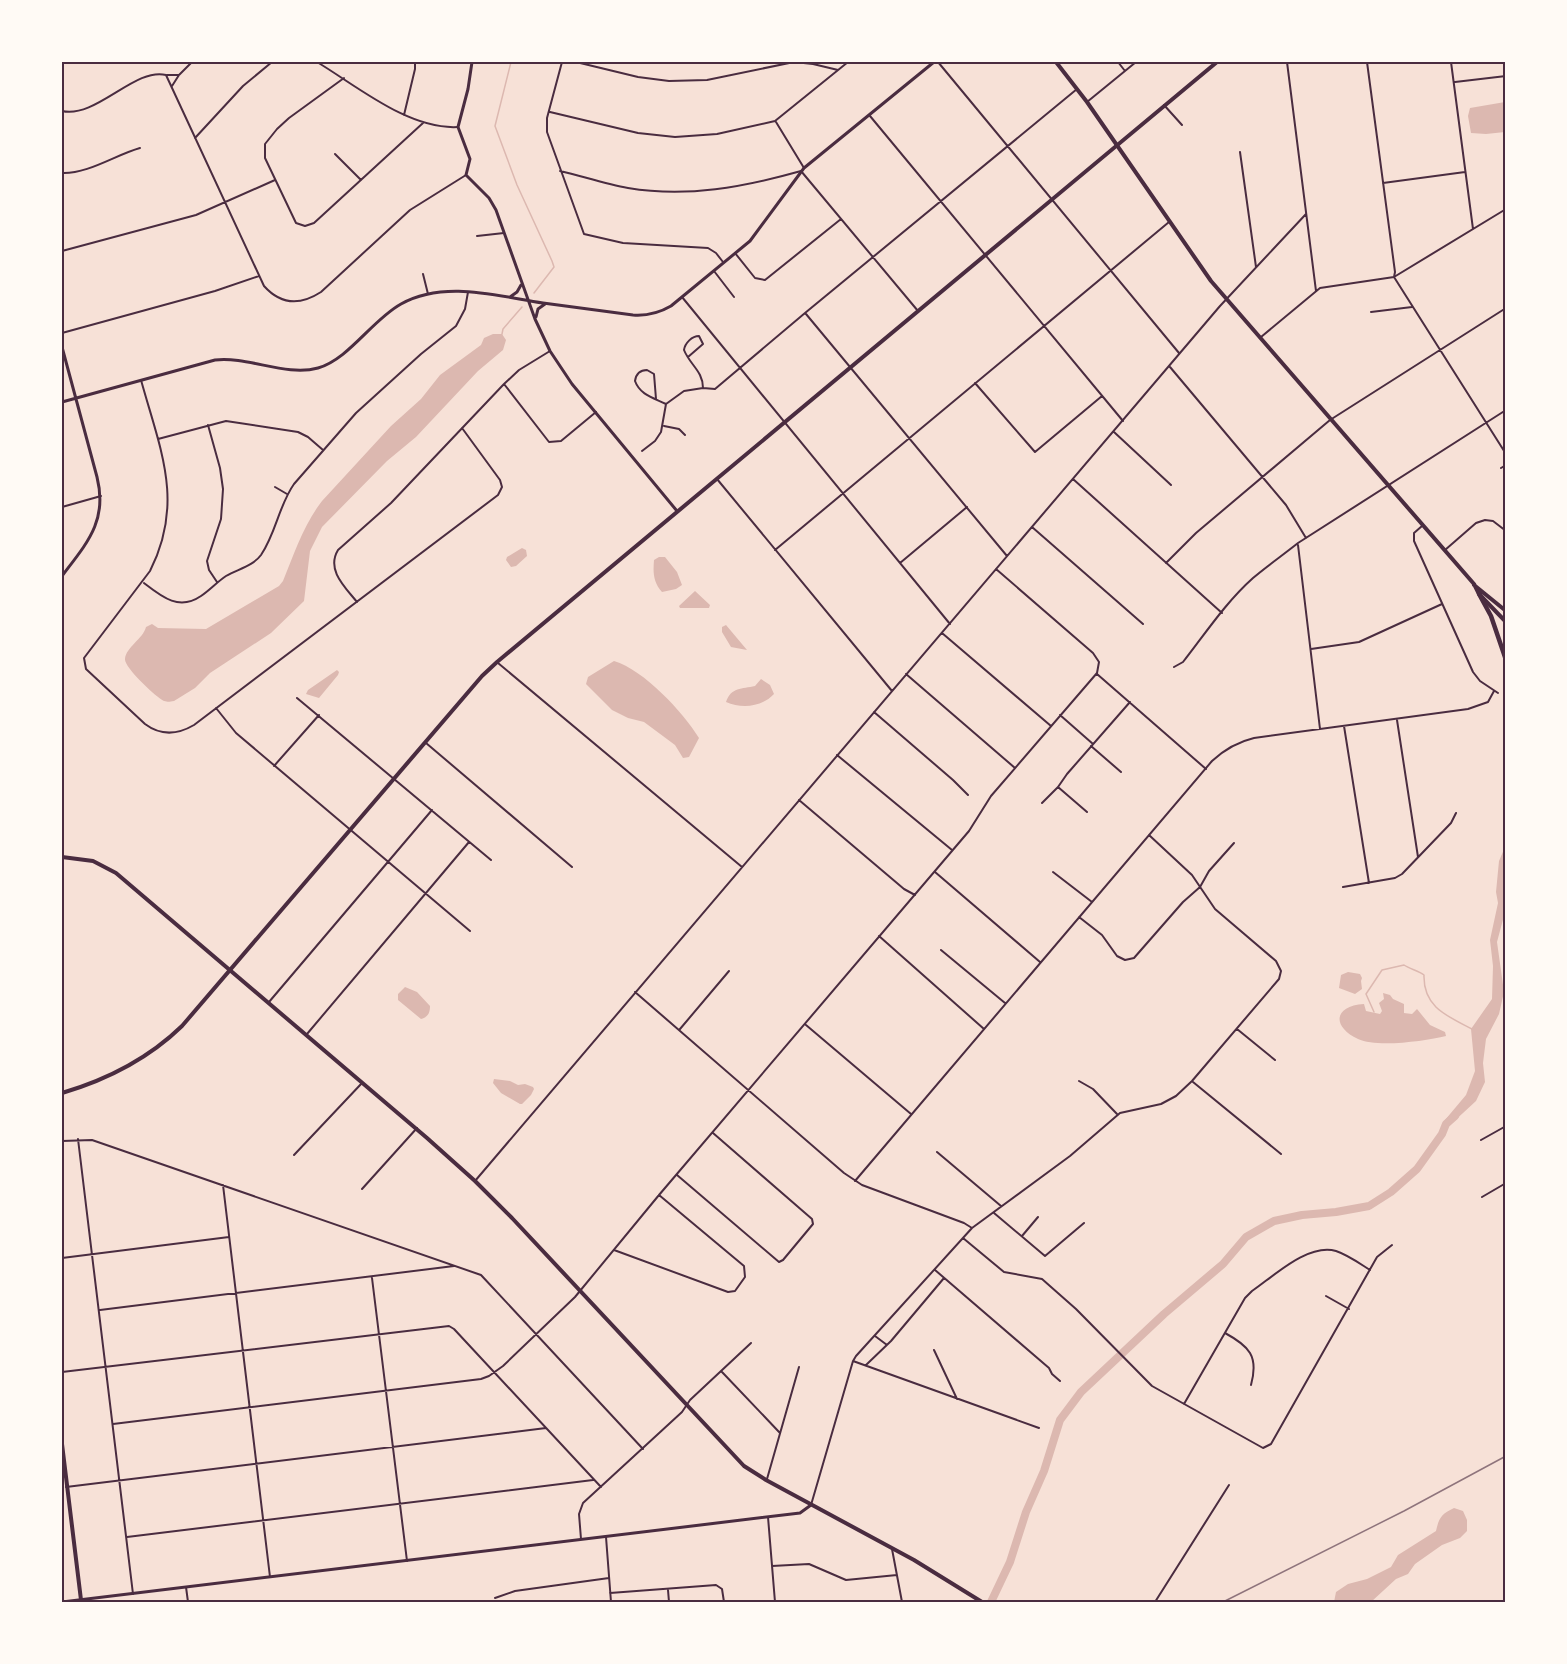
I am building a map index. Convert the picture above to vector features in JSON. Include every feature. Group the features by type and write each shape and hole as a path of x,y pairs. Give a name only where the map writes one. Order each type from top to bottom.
{"highway":[{"path":"1479,594 1491,616 1506,660"}],"main road":[{"path":"1056,62 1087,102 1169,222 1226,299 1443,552 1474,584 1506,611"},
{"path":"62,1093 113,1074 154,1049 182,1026 496,662 1217,62"},
{"path":"1474,584 1479,594 1506,622"},
{"path":"62,856 84,859 109,868 417,1128 476,1181 736,1459 766,1480 892,1548 981,1602"},
{"path":"62,1444 81,1601"}],"street":[{"path":"172,86 192,62"},
{"path":"195,138 243,86 272,62"},
{"path":"317,62 404,115 423,123 458,127"},
{"path":"404,115 416,69 415,62"},
{"path":"166,75 259,276 269,291 280,298 300,302 316,295 410,210 466,175 470,159 458,127 472,62"},
{"path":"562,62 549,111 547,132 584,234 624,243 708,248 716,253 723,263"},
{"path":"576,62 638,77 669,81 707,80 794,62 813,63 838,70"},
{"path":"549,111 629,132 675,137 717,134 775,121 848,62"},
{"path":"62,402 221,360 303,370 316,368 340,356 392,310 411,299 444,291 468,292 633,315 647,315 666,309 757,233 803,170 936,62 1180,354"},
{"path":"1119,62 1125,71"},
{"path":"1087,102 1136,62"},
{"path":"1287,62 1316,291"},
{"path":"1367,62 1394,277 1506,454"},
{"path":"1451,62 1473,229"},
{"path":"62,111 79,111 152,74 179,75"},
{"path":"1454,82 1506,76"},
{"path":"344,78 289,118 267,140 264,152 275,180 293,218 301,225 314,223 423,123"},
{"path":"642,451 655,441 664,426 666,404 684,391 715,389 1077,89"},
{"path":"1164,105 1182,125"},
{"path":"869,115 1123,421"},
{"path":"775,121 803,170 918,311"},
{"path":"62,173 85,169 140,148"},
{"path":"1240,152 1256,267"},
{"path":"335,154 361,180"},
{"path":"560,171 627,187 697,192 753,183 803,170"},
{"path":"1383,183 1465,172"},
{"path":"466,175 493,203 535,319 560,368 677,511"},
{"path":"62,251 196,215 275,180"},
{"path":"1260,337 1316,291 1325,287 1394,277 1506,209"},
{"path":"476,1181 1226,299 1306,214"},
{"path":"735,253 755,278 765,280 841,219"},
{"path":"775,550 1169,222"},
{"path":"477,236 504,233"},
{"path":"714,270 734,297"},
{"path":"423,274 428,294"},
{"path":"62,333 215,291 259,276"},
{"path":"508,298 517,292 522,283"},
{"path":"143,582 167,600 182,603 194,600 217,582 254,562 262,554 287,494 356,413 421,354 456,326 465,309 468,292"},
{"path":"682,297 950,624"},
{"path":"535,319 538,309 547,303"},
{"path":"1371,312 1412,307"},
{"path":"1166,563 1192,537 1330,420 1506,308"},
{"path":"805,313 1007,556"},
{"path":"688,357 702,344 699,336 686,344 684,350 688,357 702,376 703,388"},
{"path":"62,347 98,477 101,496 99,516 91,536 62,576"},
{"path":"357,602 335,570 334,560 338,550 391,504 504,384 519,370 550,351"},
{"path":"1169,367 1286,505 1306,538"},
{"path":"656,399 654,374 647,370 640,372 636,377 636,385 645,394 666,404"},
{"path":"141,380 158,439 168,487 168,517 158,555 143,582 84,658 84,664 86,669 145,724 155,730 168,733 186,730 498,495 502,488 500,480 462,429"},
{"path":"975,382 1035,452 1102,396"},
{"path":"504,384 546,440 553,443 561,441 596,412"},
{"path":"1174,667 1183,662 1252,579 1298,543 1506,410"},
{"path":"158,439 226,421 298,432 323,450"},
{"path":"208,425 220,468 223,489 221,519 207,561 209,570 217,582"},
{"path":"664,426 679,429 685,435"},
{"path":"1113,432 1171,485"},
{"path":"1501,468 1506,465"},
{"path":"1073,478 1222,613"},
{"path":"717,479 892,691"},
{"path":"274,488 287,494"},
{"path":"62,507 101,496"},
{"path":"900,564 967,507"},
{"path":"1443,552 1480,521 1493,521 1506,531"},
{"path":"855,1181 1217,756 1239,742 1254,738 1468,709 1488,702 1496,692 1480,681 1473,672 1412,538 1422,526"},
{"path":"1032,527 1143,624"},
{"path":"1298,543 1320,729"},
{"path":"113,1424 481,1379 494,1372 536,1334 580,1291 969,831 987,801 1097,673 1099,662 1093,653 996,569"},
{"path":"1311,649 1359,642 1442,604"},
{"path":"942,633 1051,726"},
{"path":"496,662 742,867"},
{"path":"1097,673 1206,769"},
{"path":"906,674 1015,768"},
{"path":"297,698 491,860"},
{"path":"1041,803 1058,787 1130,702"},
{"path":"216,708 236,733 470,931"},
{"path":"874,712 968,795"},
{"path":"1060,715 1121,772"},
{"path":"274,766 319,716"},
{"path":"1396,719 1419,857"},
{"path":"1344,726 1369,883"},
{"path":"425,742 572,867"},
{"path":"837,755 952,850"},
{"path":"1058,787 1087,812"},
{"path":"799,800 904,889 915,895"},
{"path":"269,1002 432,810"},
{"path":"1343,888 1395,878 1419,857 1451,823 1456,813"},
{"path":"62,1602 800,1513 811,1505 853,1361 875,1336 972,1228 1070,1156 1117,1114 1161,1104 1192,1081 1279,979 1281,971 1276,961 1215,909 1192,875 1149,835"},
{"path":"307,1034 469,842"},
{"path":"1079,917 1102,935 1117,956 1125,960 1134,958 1200,887 1209,871 1234,843"},
{"path":"934,871 1040,962"},
{"path":"1053,872 1092,902"},
{"path":"879,936 984,1029"},
{"path":"941,950 1005,1003"},
{"path":"680,1029 729,971"},
{"path":"636,992 855,1181 972,1228"},
{"path":"805,1024 911,1114"},
{"path":"1237,1029 1275,1060"},
{"path":"1192,1081 1281,1154"},
{"path":"294,1155 363,1082"},
{"path":"1079,1082 1093,1089 1117,1114"},
{"path":"1481,1140 1506,1126"},
{"path":"362,1189 417,1128"},
{"path":"677,1175 779,1262 783,1260 813,1224 810,1216 713,1133"},
{"path":"78,1139 133,1594"},
{"path":"62,1141 92,1140 482,1275 643,1449"},
{"path":"937,1152 1002,1207"},
{"path":"1482,1197 1506,1183"},
{"path":"223,1185 270,1577"},
{"path":"614,1250 728,1292 738,1288 745,1277 744,1266 659,1195"},
{"path":"994,1213 1045,1256 1084,1223"},
{"path":"1022,1236 1038,1218"},
{"path":"62,1258 229,1237"},
{"path":"963,1238 1004,1272 1042,1279 1076,1309 1152,1386 1259,1448 1266,1448 1271,1444 1377,1257 1392,1245"},
{"path":"1184,1404 1245,1298 1252,1291 1310,1253 1322,1250 1337,1252 1370,1270"},
{"path":"99,1310 457,1266"},
{"path":"935,1270 1049,1368 1060,1381"},
{"path":"372,1277 407,1561"},
{"path":"866,1365 887,1346 944,1278"},
{"path":"1326,1296 1348,1310"},
{"path":"62,1372 449,1326 601,1487"},
{"path":"1225,1333 1244,1344 1252,1357 1255,1371 1251,1385"},
{"path":"875,1336 887,1346"},
{"path":"581,1539 579,1510 583,1503 682,1412 751,1343"},
{"path":"933,1350 957,1399"},
{"path":"853,1361 1039,1428"},
{"path":"766,1480 799,1366"},
{"path":"721,1371 780,1433"},
{"path":"66,1487 546,1428"},
{"path":"127,1537 593,1480"},
{"path":"1155,1602 1229,1485"},
{"path":"768,1517 775,1602"},
{"path":"606,1536 611,1602"},
{"path":"892,1548 902,1602"},
{"path":"772,1566 809,1564 846,1580 897,1575"},
{"path":"495,1598 515,1590 609,1578"},
{"path":"610,1593 716,1585 721,1587 724,1602"},
{"path":"186,1587 188,1602"},
{"path":"668,1589 669,1602"}],"shaded area":[{"path":"1505,102 1505,132 1471,133 1468,116 1470,108"},
{"path":"493,334 502,334 506,340 503,350 478,371 416,437 387,461 322,527 310,551 304,601 271,633 210,673 195,688 174,701 164,701 141,682 125,659 128,651 146,627 152,624 158,628 206,629 279,586 305,529 322,501 391,426 421,399 440,375 481,345 484,338"},
{"path":"522,548 526,550 527,556 516,566 511,567 506,560 507,557"},
{"path":"665,557 677,572 682,585 676,589 662,592 655,581 654,560"},
{"path":"695,591 710,605 709,608 680,608 679,606"},
{"path":"726,625 747,650 731,647 722,632 722,627"},
{"path":"614,661 650,682 683,716 699,738 689,757 683,758 675,745 644,722 628,718 612,710 586,684 588,677"},
{"path":"337,670 338,675 319,698 306,694 308,690"},
{"path":"761,679 770,685 774,694 764,702 752,706 739,706 726,702 734,691 755,686"},
{"path":"1505,847 1505,912 1497,942 1504,992 1499,1014 1486,1039 1483,1063 1485,1082 1476,1101 1450,1125 1445,1120 1466,1095 1475,1071 1471,1029 1492,999 1493,966 1490,940 1498,903 1496,892 1499,861"},
{"path":"1348,972 1360,974 1362,978 1362,989 1355,994 1339,988 1341,975"},
{"path":"405,987 417,992 430,1006 429,1013 425,1017 421,1019 398,1000 398,994"},
{"path":"1383,993 1404,1004 1404,1013 1412,1014 1417,1009 1430,1025 1445,1032 1446,1036 1414,1042 1377,1043 1358,1039 1344,1029 1340,1018 1346,1009 1364,1004 1366,1011 1380,1014 1382,1011 1379,1003 1384,999"},
{"path":"494,1079 510,1081 518,1085 525,1084 534,1089 531,1095 520,1104 501,1093 493,1083"},
{"path":"1454,1508 1463,1511 1467,1520 1467,1531 1460,1538 1442,1545 1415,1564 1408,1574 1396,1579 1371,1602 1334,1602 1336,1592 1348,1584 1367,1579 1391,1567 1398,1555 1436,1531 1441,1517"}],"waterway":[{"path":"511,62 495,126 517,185 554,267 534,293"},
{"path":"502,334 503,329 522,307"},
{"path":"1374,1012 1366,994 1382,970 1404,965 1424,975 1428,995 1438,1009 1472,1029"},
{"path":"991,1602 1010,1562 1026,1512 1044,1471 1060,1420 1081,1392 1164,1314 1223,1264 1246,1237 1274,1221 1369,1206 1391,1192 1417,1169 1442,1134 1446,1124 1455,1116"}],"railway":[{"path":"1223,1602 1404,1511 1506,1456"}]}
